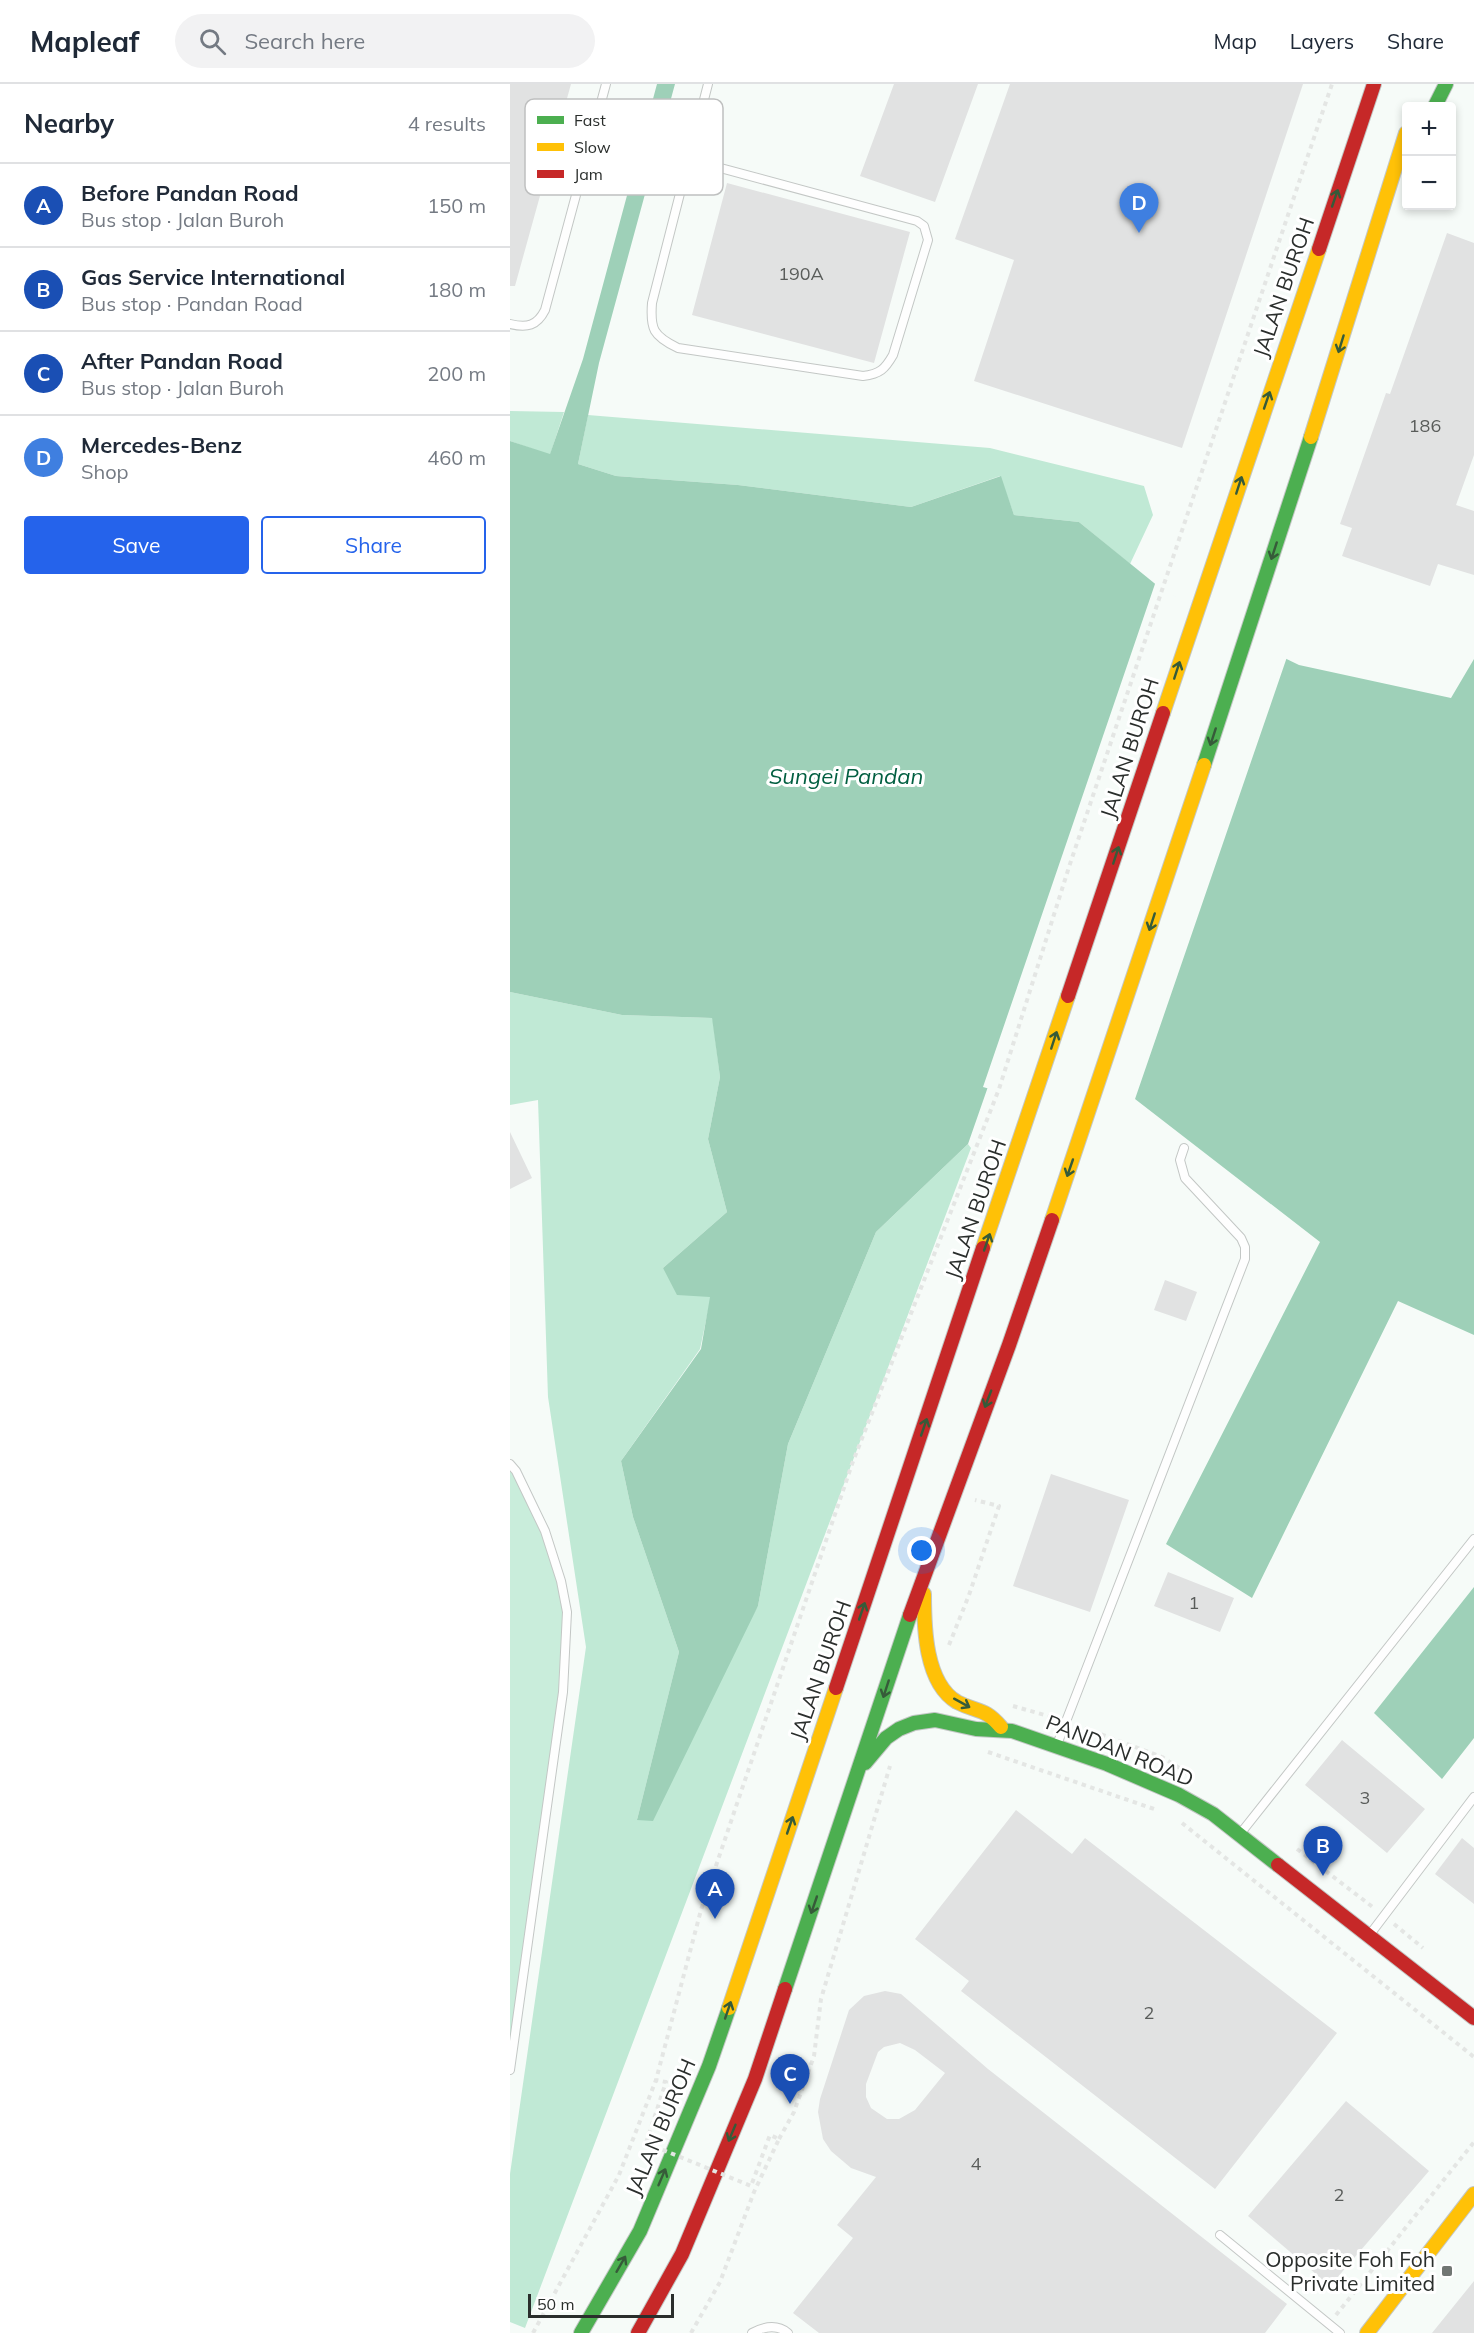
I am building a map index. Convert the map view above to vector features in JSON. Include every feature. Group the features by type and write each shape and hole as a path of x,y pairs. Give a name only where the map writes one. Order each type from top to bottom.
{"main road":[{"name":"JALAN BUROH","path":"581,2333 640,2231 710,2066 1374,84"},
{"path":"1437,102 1446,84"},
{"path":"638,2333 682,2254 755,2079 924,1574 1009,1345 1089,1113 1299,476 1402,148"},
{"name":"PANDAN ROAD","path":"924,1574 924,1638 928,1655 942,1686 953,1699 991,1715 1003,1728"},
{"name":"PANDAN ROAD","path":"860,1770 883,1741 898,1731 916,1723 942,1720 987,1730 1003,1728 1116,1766 1181,1794 1213,1814 1474,2018"},
{"path":"1367,2333 1474,2194"}],"lane":[{"path":"602,99 606,84"},
{"path":"704,99 708,84"},
{"path":"678,195 652,303 651,322 655,333 665,342 678,348 863,376 877,374 893,355 928,240 924,226 917,221 723,169"},
{"path":"510,324 521,327 532,325 541,318 576,195"},
{"path":"1057,1745 1245,1259 1245,1248 1241,1238 1185,1178 1180,1160 1184,1148"},
{"path":"510,1464 516,1471 545,1531 561,1581 567,1612 563,1692 510,2070"},
{"path":"1239,1834 1474,1539"},
{"path":"1369,1936 1474,1797"},
{"path":"1221,2235 1340,2333"},
{"path":"752,2333 767,2327 781,2327 788,2333"}],"path":[{"path":"532,2333 619,2175 656,2080 701,1910 852,1464 999,1089 1068,867 1332,84"},
{"path":"946,1653 969,1595 999,1506 952,1495"},
{"path":"986,1751 1160,1811"},
{"path":"691,2333 720,2282 754,2192 794,2112 814,2056 821,1999 891,1764"},
{"path":"1181,1822 1474,2056"},
{"path":"656,2080 666,2082 646,2143 751,2186 770,2136 779,2139"},
{"path":"1329,2324 1474,2142"}],"shaded area":[{"path":"510,411 564,412 550,455 510,441"},
{"path":"588,415 990,448 1144,486 1153,515 1130,564 1079,522 1014,515 1000,476 911,507 738,485 616,476 578,464"},
{"path":"510,992 622,1015 712,1018 713,1021 720,1077 708,1139 727,1212 663,1268 711,1297 700,1349 621,1461 633,1517 679,1652 637,1820 758,1606 788,1444 876,1232 968,1144 971,1148 525,2328 510,2322 510,2174 586,1647 548,1397 538,1100 510,1105"},
{"path":"510,1464 545,1531 567,1613 563,1692 510,2070"}],"water":[{"name":"Sungei Pandan","path":"657,84 675,84 671,99 653,99"},
{"name":"Sungei Pandan","path":"627,195 645,195 599,363 578,464 616,476 738,485 911,507 1001,476 1014,515 1079,522 1191,613 1299,665 1451,698 1474,659 1474,1335 1398,1301 1252,1598 1166,1544 1320,1242 1051,1034 998,1058 968,1144 876,1232 788,1444 758,1606 653,1821 637,1820 679,1652 633,1517 621,1461 701,1349 710,1297 677,1295 663,1268 727,1212 708,1139 720,1077 712,1018 622,1015 510,992 510,441 550,454 583,359"},
{"path":"1474,1587 1474,1738 1442,1779 1374,1713"}],"pier":[{"path":"1156,581 1193,611 1287,657 1134,1102 1050,1038 1000,1060 990,1089 983,1087"}],"building":[{"path":"510,84 571,84 567,99 525,99 525,195 540,195 515,286 510,286"},
{"path":"894,84 978,84 935,202 860,176"},
{"path":"1010,84 1303,84 1182,448 974,381 1014,260 955,239"},
{"path":"727,183 910,232 874,363 692,315"},
{"path":"1447,233 1474,243 1474,455 1456,505 1474,511 1474,575 1438,564 1430,586 1342,556 1352,528 1340,524 1386,393 1390,394"},
{"path":"510,1132 532,1178 510,1189"},
{"path":"1165,1280 1197,1292 1186,1321 1154,1310"},
{"path":"1051,1474 1129,1500 1090,1612 1013,1586"},
{"path":"1168,1572 1234,1598 1220,1632 1154,1606"},
{"path":"1342,1740 1425,1809 1387,1853 1305,1785"},
{"path":"1016,1810 1072,1854 1085,1838 1337,2033 1215,2189 961,1991 969,1981 915,1939"},
{"path":"1462,1838 1474,1848 1474,1904 1435,1874"},
{"path":"885,1991 901,1994 988,2069 1287,2304 1265,2333 819,2333 793,2313 853,2238 837,2225 876,2177 851,2168 831,2151 823,2139 818,2112 820,2099 849,2010 864,1996","holes":["900,2043 915,2050 945,2073 915,2110 899,2119 887,2119 871,2108 866,2097 866,2084 878,2052 884,2047"]},
{"path":"1346,2101 1429,2171 1330,2286 1248,2216"},
{"path":"1474,2281 1474,2333 1432,2333"}],"traffic: fast":[{"path":"1437,102 1446,84"},
{"path":"1204,765 1311,437"},
{"path":"785,1989 910,1615"},
{"path":"865,1763 886,1738 914,1723 935,1720 976,1729 1012,1731 1107,1764 1179,1795 1213,1814 1278,1865"},
{"path":"581,2333 640,2231 709,2066 729,2008"}],"traffic: slow":[{"path":"1311,437 1402,146"},
{"path":"1163,713 1319,249"},
{"path":"1052,1220 1204,765"},
{"path":"983,1248 1068,996"},
{"path":"924,1594 928,1653 938,1682 957,1702 985,1713 1001,1727"},
{"path":"729,2008 836,1688"},
{"path":"1367,2333 1474,2194"}],"traffic: jam":[{"path":"1319,249 1374,84"},
{"path":"1068,996 1163,713"},
{"path":"910,1615 1009,1345 1052,1220"},
{"path":"836,1688 983,1248"},
{"path":"1278,1865 1474,2018"},
{"path":"638,2333 682,2254 755,2079 785,1989"}],"place":[{"name":"Mercedes-Benz","path":"1139,233"},
{"name":"Gas Service International","path":"1323,1876"},
{"name":"Before Pandan Road","path":"715,1919"},
{"name":"After Pandan Road","path":"790,2104"},
{"name":"Opposite Foh Foh Private Limited","path":"1447,2271"}]}
